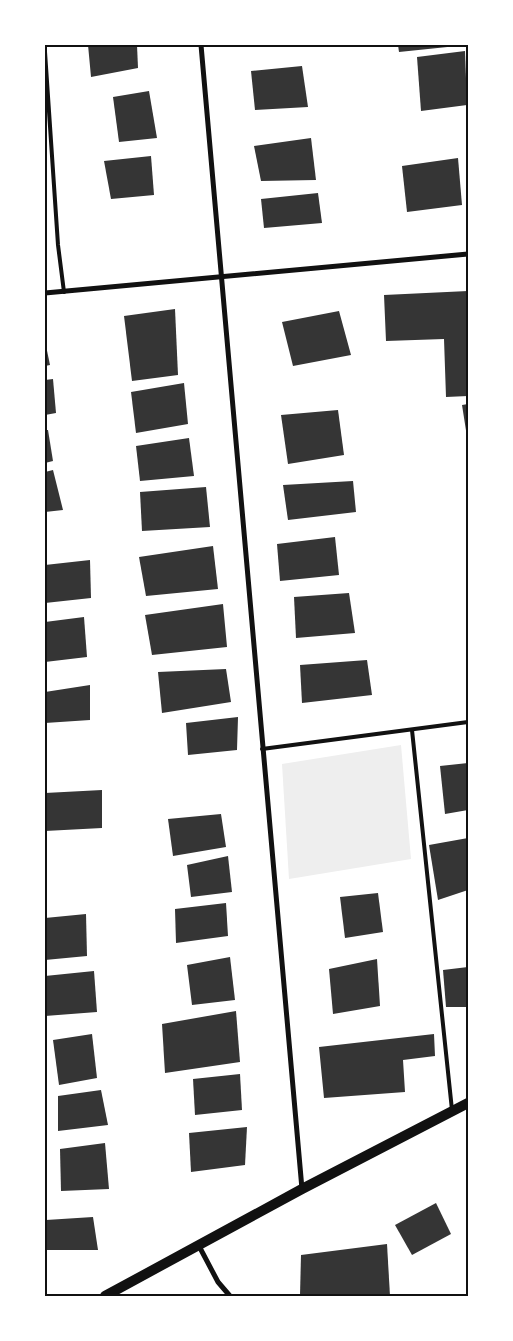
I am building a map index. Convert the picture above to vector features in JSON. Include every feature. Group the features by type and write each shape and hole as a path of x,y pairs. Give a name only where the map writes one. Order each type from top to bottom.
{"main road":[{"path":"106,1296 302,1189 468,1103"}],"street":[{"path":"201,45 302,1189"},
{"path":"45,293 468,254"},
{"path":"198,1246 218,1282 230,1296"}],"lane":[{"path":"45,52 58,236 64,292"},
{"path":"262,749 468,722"},
{"path":"412,730 452,1112"}],"shaded area":[{"path":"401,745 411,859 289,879 282,764"}],"building":[{"path":"88,45 137,45 138,68 91,77"},
{"path":"398,45 457,45 457,46 399,52"},
{"path":"465,51 467,105 421,111 417,57"},
{"path":"302,66 308,107 255,110 251,71"},
{"path":"149,91 157,138 119,142 113,97"},
{"path":"311,138 316,180 261,181 254,146"},
{"path":"151,156 154,195 111,199 104,161"},
{"path":"458,158 462,205 407,212 402,166"},
{"path":"318,193 322,223 264,228 261,199"},
{"path":"468,291 468,396 446,397 444,339 386,341 384,295"},
{"path":"175,309 178,375 132,381 124,316"},
{"path":"339,311 351,355 293,366 282,322"},
{"path":"45,341 50,365 45,366"},
{"path":"53,379 56,413 45,415 45,380"},
{"path":"184,383 188,424 136,433 131,392"},
{"path":"468,404 468,437 467,437 462,405"},
{"path":"338,410 344,455 288,464 281,415"},
{"path":"45,430 48,430 53,461 45,463"},
{"path":"189,438 194,476 140,481 136,446"},
{"path":"53,470 63,510 45,512 45,472"},
{"path":"353,481 356,512 288,520 283,485"},
{"path":"206,487 210,527 142,531 140,492"},
{"path":"335,537 339,575 280,581 277,544"},
{"path":"213,546 218,589 146,596 139,557"},
{"path":"90,560 91,598 45,603 45,565"},
{"path":"349,593 355,633 296,638 294,597"},
{"path":"223,604 227,647 152,655 145,615"},
{"path":"84,617 87,657 45,662 45,622"},
{"path":"367,660 372,695 302,703 300,665"},
{"path":"226,669 231,702 162,713 158,672"},
{"path":"90,685 90,720 45,723 45,692"},
{"path":"238,717 237,750 188,755 186,723"},
{"path":"468,763 468,810 445,814 440,766"},
{"path":"102,790 102,828 45,831 45,793"},
{"path":"221,814 226,847 173,856 168,819"},
{"path":"468,838 468,890 438,900 429,845"},
{"path":"228,856 232,892 191,897 187,865"},
{"path":"378,893 383,932 345,938 340,897"},
{"path":"226,903 228,936 176,943 175,909"},
{"path":"86,914 87,956 45,960 45,918"},
{"path":"230,957 235,1000 192,1005 187,965"},
{"path":"377,959 380,1006 333,1014 329,969"},
{"path":"468,967 468,1007 446,1007 443,970"},
{"path":"94,971 97,1012 45,1016 45,976"},
{"path":"236,1011 240,1062 165,1073 162,1024"},
{"path":"92,1034 97,1078 59,1085 53,1040"},
{"path":"434,1034 435,1056 403,1060 405,1092 324,1098 319,1047"},
{"path":"240,1074 242,1110 195,1115 193,1079"},
{"path":"101,1090 108,1125 58,1131 58,1096"},
{"path":"247,1127 245,1165 191,1172 189,1133"},
{"path":"105,1143 109,1189 61,1191 60,1149"},
{"path":"436,1203 451,1234 412,1255 395,1225"},
{"path":"93,1217 98,1250 45,1250 46,1220"},
{"path":"387,1244 390,1296 300,1296 301,1255"}]}
